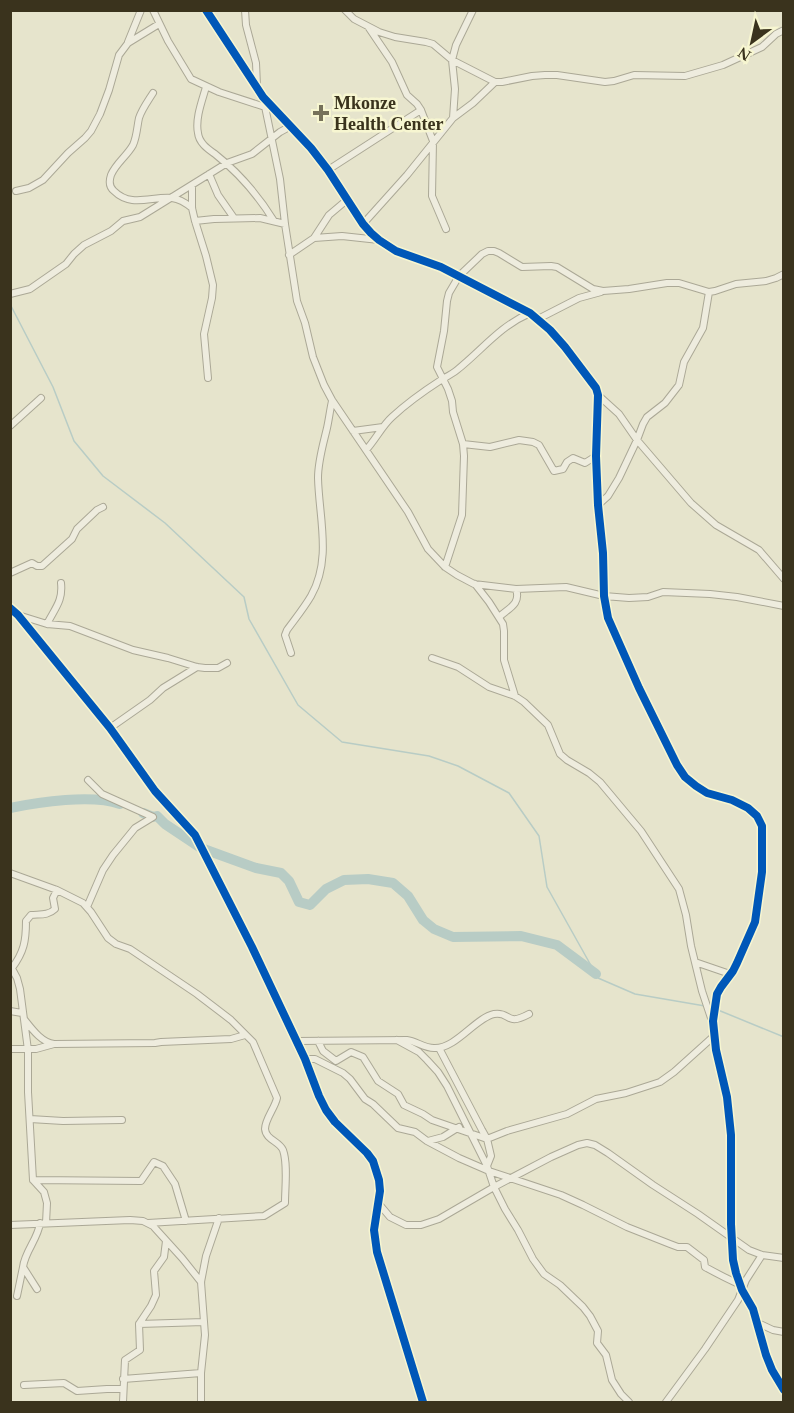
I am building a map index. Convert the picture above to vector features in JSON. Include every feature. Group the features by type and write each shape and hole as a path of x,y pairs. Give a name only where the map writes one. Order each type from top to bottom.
{"street":[{"path":"16,191 29,188 43,180 91,130 110,90 119,54 128,43 141,10"},
{"path":"153,10 191,79 206,87 265,107"},
{"path":"206,10 262,97 280,179 297,301 305,322 313,357 324,385 408,513 428,549 445,567 474,584 516,589 566,587 604,596 641,598 663,592 710,594 783,606"},
{"path":"245,10 246,25 256,63 257,88"},
{"path":"345,10 354,18 379,32 434,44 452,60 495,82 545,75 605,82 634,75 685,76 730,62 762,47 783,30"},
{"path":"453,118 452,60 456,45 473,10"},
{"path":"128,43 159,24"},
{"path":"369,27 392,62 408,95 421,110 433,141 432,196 446,229"},
{"path":"363,224 453,118 495,82"},
{"path":"206,87 200,112 198,136 201,143 227,163 254,192 274,221"},
{"path":"153,93 141,112 132,147 112,174 110,187 115,193 134,201 179,199 192,208"},
{"path":"262,97 311,148 363,224 378,240 396,250 459,276 538,319 565,347 588,376 598,395 619,414 637,440 701,513 716,525 759,550 783,579"},
{"path":"328,170 421,110"},
{"path":"10,294 30,289 66,264 84,246 111,231 123,221 140,217 227,163 252,154 291,126"},
{"path":"209,174 218,195 234,218"},
{"path":"192,185 192,208 213,285 204,334 208,378"},
{"path":"289,255 314,238 329,215 348,200"},
{"path":"195,222 214,219 260,218 285,224"},
{"path":"314,238 342,236 378,240"},
{"path":"445,567 462,515 464,444 453,412 452,401 438,370 437,362 449,293 459,276 482,254 488,250 494,250 522,267 557,267 593,289 603,291 667,283 690,286 709,292 736,284 776,278 783,274"},
{"path":"538,319 579,298 603,291"},
{"path":"598,506 608,496 647,417 665,403 679,385 686,357 703,328 709,292"},
{"path":"366,450 392,417 459,368 504,327 530,313"},
{"path":"598,395 596,456 598,506 603,553 604,596 608,618 677,765 686,777 707,793 732,800 748,808 757,816 762,826 762,872 755,922 737,963 717,994 713,1021 727,1097 731,1135 734,1260 741,1287 749,1299 758,1323 766,1356 783,1390"},
{"path":"10,426 41,398"},
{"path":"291,653 285,635 312,595 320,577 323,559 318,478 319,461 332,400"},
{"path":"353,431 383,427"},
{"path":"464,444 490,447 519,440 533,442 539,445 554,471 563,469 573,458 585,463 596,456"},
{"path":"10,573 32,562 37,566 42,566 72,539 77,529 103,507"},
{"path":"47,624 61,599 61,583"},
{"path":"474,584 499,617 504,631 504,660 515,696"},
{"path":"499,617 517,601 516,589"},
{"path":"10,608 111,728 154,791 195,835 297,1041 326,1110 335,1122 367,1152 372,1161 379,1180 379,1204 374,1230 377,1252 423,1402"},
{"path":"18,615 47,624 70,626 133,650 197,667 218,668 227,663"},
{"path":"432,658 458,667 489,687 515,696 548,725 560,754 600,782 642,831 679,889 702,991 713,1021"},
{"path":"111,728 163,688 197,667"},
{"path":"87,908 103,870 113,855 135,828 153,817 102,794 88,780"},
{"path":"10,873 77,900 91,912 108,938 130,949 197,994 231,1020 253,1042 277,1098 265,1126 268,1137 282,1147 285,1176 285,1203 264,1216 148,1223 130,1220 10,1225"},
{"path":"17,1296 27,1253 43,1223 47,1203 44,1192 33,1180 28,1050 20,989 11,967 22,953 27,919 30,915 44,915 55,909 53,898 57,890"},
{"path":"695,962 730,974"},
{"path":"10,1011 23,1016 43,1040 54,1044 155,1043 231,1039 245,1035"},
{"path":"297,1041 407,1040 439,1048 452,1042 490,1015 502,1014 515,1020 529,1014"},
{"path":"318,1041 323,1051 336,1061 351,1052 363,1057 378,1081 398,1094 404,1105 423,1113 432,1120 487,1139 567,1114 596,1099 626,1093 660,1082 714,1036"},
{"path":"398,1040 419,1052 447,1086 488,1168 504,1209 544,1274 560,1285 590,1316 597,1331 597,1343 606,1356 612,1380 629,1402"},
{"path":"10,1049 28,1050 54,1044"},
{"path":"439,1048 487,1139 491,1156 488,1168"},
{"path":"305,1059 315,1059 343,1073 365,1099 398,1128 415,1132 459,1158 511,1179 568,1198 656,1239 678,1247 687,1247 704,1260 705,1267 741,1287"},
{"path":"30,1119 122,1120"},
{"path":"427,1141 443,1137 465,1124"},
{"path":"379,1204 390,1216 406,1225 421,1225 439,1219 494,1187 578,1144 587,1143 595,1145 749,1250 773,1258 783,1258"},
{"path":"33,1180 141,1181 154,1162 164,1166 175,1184 186,1221"},
{"path":"201,1402 204,1322 201,1282 206,1256 219,1218"},
{"path":"148,1223 182,1258 201,1282"},
{"path":"123,1402 125,1360 140,1350 139,1324 156,1294 154,1271 164,1257 166,1241"},
{"path":"666,1402 733,1307 741,1287 762,1255"},
{"path":"23,1267 36,1289"},
{"path":"139,1324 204,1322"},
{"path":"758,1323 783,1332"},
{"path":"123,1379 201,1373"},
{"path":"24,1385 64,1383 77,1391 87,1392 123,1389"}],"waterway":[{"path":"10,304 53,387 74,441 103,476 165,523 244,597 249,619 298,705 342,742 429,756 458,766 509,793 539,836 547,887 598,978 635,994 705,1006"},
{"path":"10,808 50,801 81,799 120,804"},
{"path":"143,813 153,817 157,816 201,848 256,868 281,873 289,881 299,902 310,905 326,889 344,880 368,879 393,883 408,896 423,920 434,929 453,937 521,936 557,945 596,974"},
{"path":"718,1010 784,1037"}],"cycle path":[{"path":"206,10 263,97 311,148 371,233 396,251 441,267 530,313 565,347 596,388 598,395 596,456 598,505 603,553 604,596 608,618 639,688 685,777 707,793 732,800 748,808 757,816 762,826 762,872 755,922 733,971 717,994 713,1021 716,1050 727,1097 731,1135 733,1260 742,1290 753,1309 766,1355 784,1390"},
{"path":"10,608 110,728 155,791 195,835 252,947 305,1059 326,1110 373,1161 380,1191 374,1230 377,1252 423,1402"}],"place":[{"name":"Mkonze Health Center","path":"321,113"}]}
